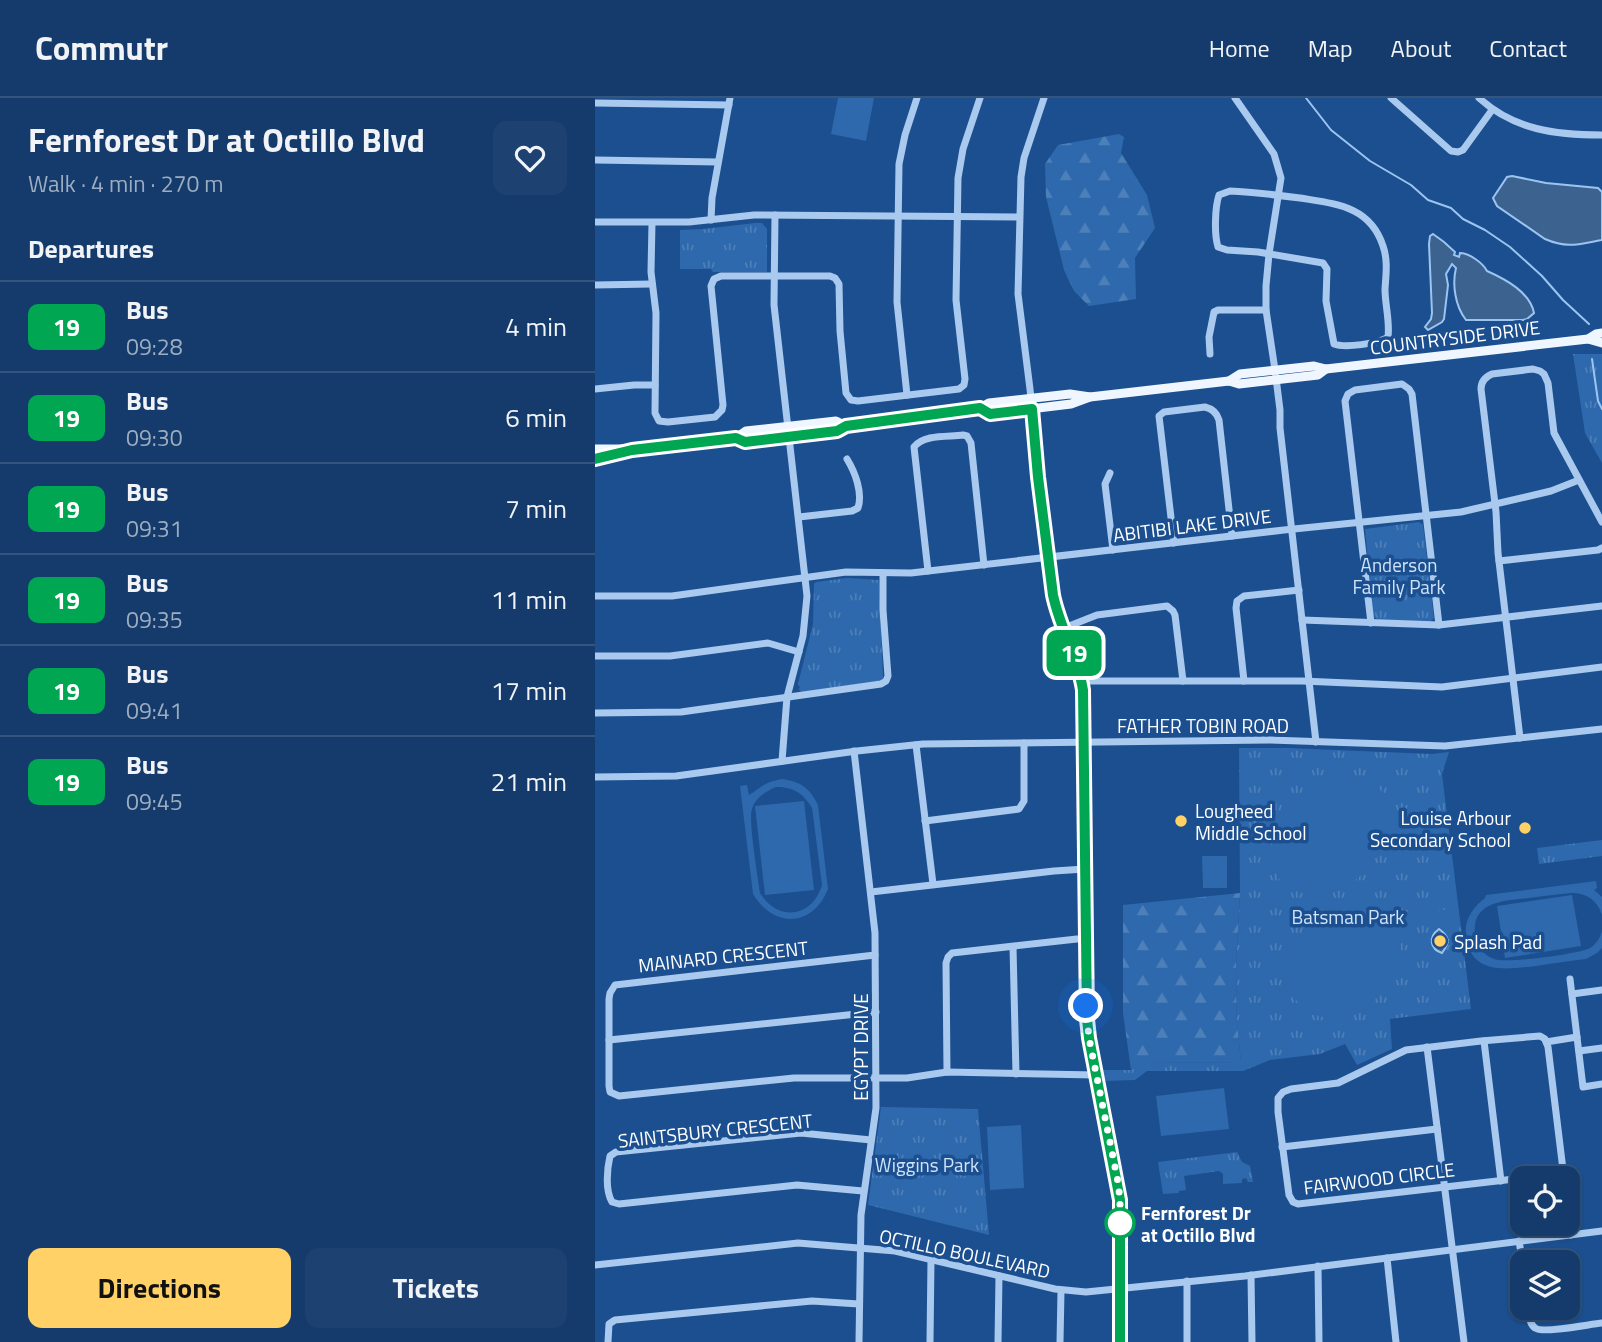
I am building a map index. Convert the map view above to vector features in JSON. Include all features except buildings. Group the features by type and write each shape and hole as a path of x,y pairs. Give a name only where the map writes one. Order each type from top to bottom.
{"main road":[{"name":"COUNTRYSIDE DRIVE","path":"1588,339 1602,333"},
{"name":"COUNTRYSIDE DRIVE","path":"980,408 990,414 1071,404 1090,397 1229,381 1239,384 1276,375 1318,375 1326,369 1588,339 1602,343"},
{"name":"COUNTRYSIDE DRIVE","path":"595,459 632,450 736,438 746,431 837,431 846,426 980,408 989,403 1070,394 1090,397"},
{"name":"COUNTRYSIDE DRIVE","path":"595,449 632,450"}],"street":[{"path":"907,395 897,302 899,164 917,98"},
{"path":"652,223 652,284 656,313 655,413 659,421 715,417 723,405 711,290 714,279 721,276 835,278 839,284 840,337 846,393 851,400 959,389 965,379 956,300 958,178 963,149 980,98"},
{"path":"1044,98 1024,158 1021,177 1018,294 1053,599 1074,651 1082,681 1085,742 1087,1027 1120,1200 1120,1342"},
{"path":"1235,98 1276,160 1281,178 1266,276 1266,310 1276,375 1317,742"},
{"path":"1391,98 1451,151 1458,152 1463,150 1492,110"},
{"path":"1479,98 1492,110 1531,128 1564,134 1602,135"},
{"path":"595,103 729,101 712,198 711,220"},
{"path":"595,160 718,162"},
{"path":"1226,192 1278,195 1345,206 1372,225 1384,247 1386,258 1388,337 1382,341 1336,346 1331,337 1326,265 1217,247 1219,195 1226,192"},
{"path":"595,222 652,223 754,215 1019,217"},
{"path":"775,215 775,304 806,578 806,613 787,697 782,761"},
{"path":"595,285 652,284"},
{"path":"1210,354 1209,337 1214,312 1266,310"},
{"path":"1520,738 1481,389 1484,379 1492,373 1533,369 1544,374 1548,383 1553,433 1602,522"},
{"path":"1371,623 1345,401 1350,392 1402,384 1412,394 1439,625"},
{"path":"595,389 655,385"},
{"path":"1174,543 1160,416 1164,412 1205,407 1216,413 1219,420 1232,536"},
{"path":"928,571 913,447 924,439 963,435 967,436 971,443 984,565"},
{"path":"799,517 858,508 860,502 855,472 847,458"},
{"path":"1110,473 1105,484 1113,551"},
{"name":"ABITIBI LAKE DRIVE","path":"595,596 672,596 846,572 903,574 1471,510 1551,492 1579,480"},
{"path":"1499,561 1602,548"},
{"path":"595,713 681,712 878,685 886,681 888,676 883,573"},
{"path":"1244,681 1237,601 1244,596 1299,590"},
{"path":"1064,628 1097,615 1167,606 1175,615 1182,681"},
{"path":"1303,620 1439,625 1602,606"},
{"path":"595,656 670,656 768,643 799,652"},
{"path":"1082,681 1310,681 1433,688 1602,667"},
{"name":"FATHER TOBIN ROAD","path":"595,777 675,776 916,745 1269,740 1445,746 1602,729"},
{"path":"925,821 1019,809 1024,801 1024,743"},
{"path":"916,745 933,884"},
{"name":"EGYPT DRIVE","path":"854,751 875,925 876,1012 876,1108 863,1191 859,1342"},
{"path":"871,892 1053,871 1085,870"},
{"path":"947,1072 946,963 952,953 1086,938"},
{"path":"1013,947 1016,1074"},
{"name":"MAINARD CRESCENT","path":"875,955 615,985 610,993 609,1086 610,1093 617,1096 794,1078 876,1079"},
{"path":"1570,979 1583,1087 1602,1084"},
{"path":"1571,994 1602,990"},
{"path":"609,1040 876,1012"},
{"name":"FAIRWOOD CIRCLE","path":"1510,1180 1298,1205 1289,1195 1278,1098 1291,1089 1338,1083 1406,1050 1540,1036 1546,1042 1563,1166"},
{"name":"FAIRWOOD CIRCLE","path":"1546,1042 1577,1037"},
{"path":"1484,1041 1501,1181"},
{"path":"1427,1046 1464,1342"},
{"path":"1579,1051 1602,1048"},
{"path":"876,1079 907,1079 947,1072 1096,1075"},
{"path":"1282,1147 1437,1129"},
{"name":"SAINTSBURY CRESCENT","path":"863,1191 797,1185 619,1204 612,1202 608,1196 608,1163 610,1156 616,1152 801,1133 871,1140"},
{"name":"OCTILLO BOULEVARD","path":"1580,1234 1602,1231"},
{"name":"OCTILLO BOULEVARD","path":"595,1265 798,1243 895,1251 1061,1290 1086,1292 1251,1275 1562,1236"},
{"path":"1519,1241 1520,1250"},
{"path":"1387,1258 1396,1342"},
{"path":"930,1342 931,1260"},
{"path":"1318,1266 1319,1342"},
{"path":"1251,1275 1252,1342"},
{"path":"998,1342 999,1276"},
{"path":"1187,1281 1187,1342"},
{"path":"1060,1342 1061,1290"},
{"path":"608,1342 610,1324 615,1320 812,1301 859,1304"},
{"path":"1530,1320 1538,1330 1602,1323"}],"green space":[{"path":"838,98 874,98 866,141 831,134"},
{"path":"1119,134 1124,137 1121,153 1147,195 1155,228 1135,258 1136,299 1089,306 1074,291 1064,270 1046,197 1045,164 1058,145"},
{"path":"762,223 767,229 767,272 680,269 680,230"},
{"path":"1573,354 1602,354 1602,463 1585,433"},
{"name":"Anderson Family Park","path":"1419,522 1423,525 1434,618 1430,622 1379,620 1373,615 1365,529"},
{"path":"847,578 879,580 883,678 880,681 802,692 798,689 798,684 813,624 814,584"},
{"name":"Batsman Park","path":"1239,748 1432,754 1449,752 1442,774 1471,1009 1390,1019 1392,1049 1357,1065 1345,1044 1320,1054 1270,1060 1243,1071 1147,1071 1135,1080 1104,1081 1102,1070 1131,1070 1148,1063 1241,1062 1236,966 1240,893"},
{"path":"1339,777 1365,780 1382,792 1389,810 1387,831 1379,853 1364,872 1344,887 1319,894 1296,891 1284,884 1276,874 1271,850 1273,837 1284,814 1301,795 1319,784"},
{"path":"776,780 789,780 804,786 818,805 828,889 813,911 793,919 771,913 753,894 740,786 747,785 749,795","holes":["782,787 797,792 812,808 822,885 811,904 794,912 776,909 760,893 752,836 751,815 756,801 768,791"]},
{"path":"804,801 814,890 765,895 755,806"},
{"path":"1602,840 1602,856 1539,864 1537,848"},
{"path":"1202,856 1227,856 1227,888 1203,888"},
{"path":"1596,881 1597,888 1594,890 1602,897 1602,915 1591,899 1572,893 1500,902 1484,909 1475,924 1475,935 1481,950 1494,959 1501,960 1542,958 1590,948 1602,931 1602,948 1586,959 1502,968 1482,964 1469,948 1466,935 1468,919 1486,895"},
{"path":"1240,893 1236,966 1241,1062 1149,1063 1131,1070 1123,1013 1123,905"},
{"path":"1572,895 1581,946 1505,958 1497,906"},
{"path":"1361,907 1385,915 1398,930 1400,951 1394,973 1381,993 1363,1009 1341,1017 1312,1014 1297,1001 1289,978 1290,963 1296,948 1305,935 1331,915"},
{"path":"1455,909 1455,926 1448,934 1439,926 1432,911"},
{"path":"1224,1088 1229,1129 1161,1136 1156,1096"},
{"name":"Wiggins Park","path":"881,1107 978,1109 989,1235 868,1205"},
{"path":"1021,1125 1024,1188 990,1190 987,1127"},
{"path":"1237,1152 1242,1162 1250,1166 1253,1182 1248,1182 1246,1178 1242,1179 1242,1183 1223,1184 1223,1174 1219,1171 1184,1176 1186,1190 1163,1194 1158,1162"},
{"path":"907,1163 918,1181 907,1187 896,1169"}],"shaded area":[{"path":"1507,177 1546,183 1598,188 1602,192 1602,240 1574,245 1553,242 1497,206 1493,198"},
{"path":"1433,234 1455,252 1454,255 1459,257 1460,253 1464,253 1487,271 1516,287 1532,305 1534,313 1523,320 1466,320 1457,302 1456,268 1452,264 1446,274 1448,285 1444,319 1428,330 1425,327 1432,313 1429,244"},
{"name":"Splash Pad","path":"1439,929 1448,940 1442,953 1435,949 1432,942"}],"waterway":[{"path":"1306,98 1331,130 1370,161 1411,185 1428,200 1451,208 1463,219 1510,247 1589,324"},
{"path":"1592,359 1598,401 1602,409"}],"bus line":[{"name":"19","path":"595,459 632,450 736,438 745,442 837,431 846,426 980,408 990,414 1032,409 1050,582 1058,613 1078,664 1083,690 1087,1019 1120,1200 1120,1342"}],"place":[{"name":"Lougheed Middle School","path":"1181,821"},
{"name":"Louise Arbour Secondary School","path":"1525,828"},
{"name":"Splash Pad","path":"1440,941"},
{"name":"Fernforest Dr at Octillo Blvd","path":"1120,1223"}],"route":[{"path":"1086,1006 1087,1027 1118,1182 1120,1223"}]}
